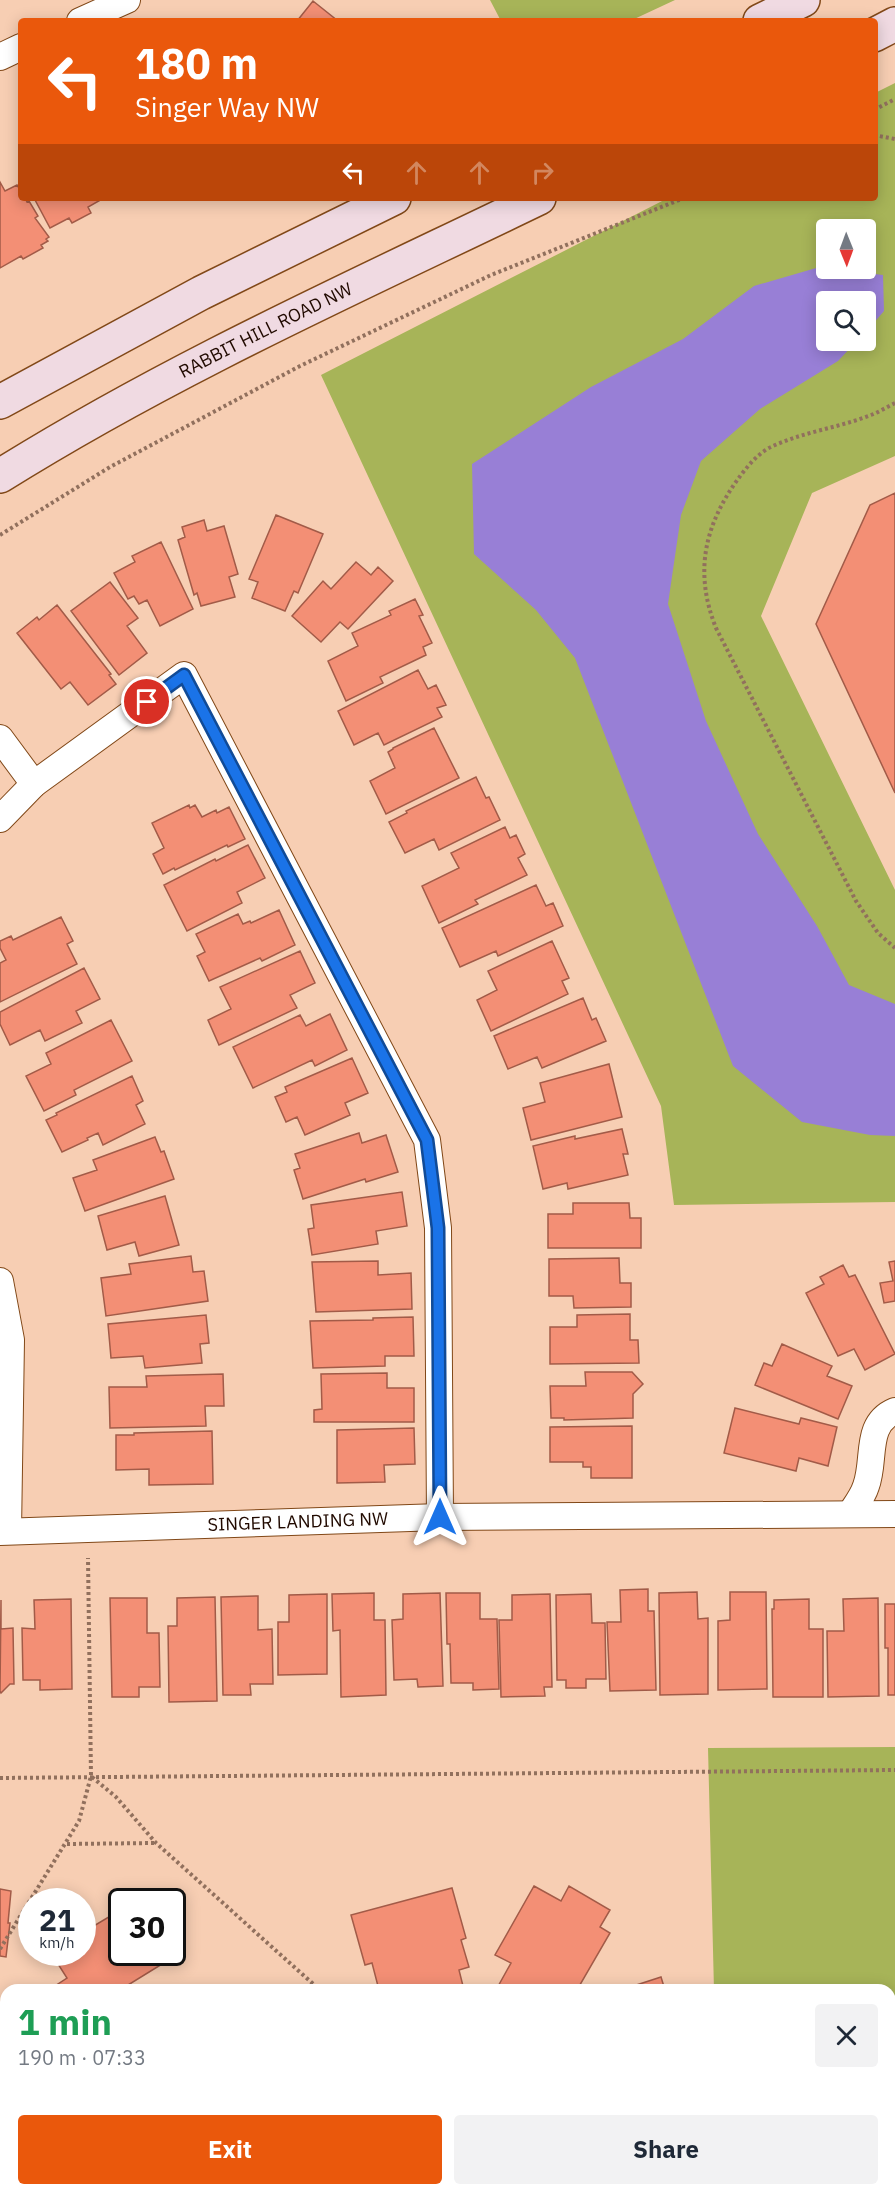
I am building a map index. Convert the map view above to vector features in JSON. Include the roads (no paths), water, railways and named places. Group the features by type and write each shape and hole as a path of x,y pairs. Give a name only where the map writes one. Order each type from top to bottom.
{"main road":[{"path":"766,18 803,0"},
{"path":"878,32 895,24"},
{"path":"0,402 201,293 388,201"},
{"name":"RABBIT HILL ROAD NW","path":"0,476 71,433 215,355 532,201"}],"street":[{"path":"87,18 127,0"},
{"path":"0,57 18,49"},
{"path":"0,819 34,784 184,675 427,1140 438,1228 440,1517"},
{"path":"0,738 34,784"},
{"path":"0,1281 11,1340 4,1532"},
{"path":"850,1515 867,1485 872,1443 877,1424 887,1414 895,1411"},
{"name":"SINGER LANDING NW","path":"4,1532 440,1517 895,1514"}]}
